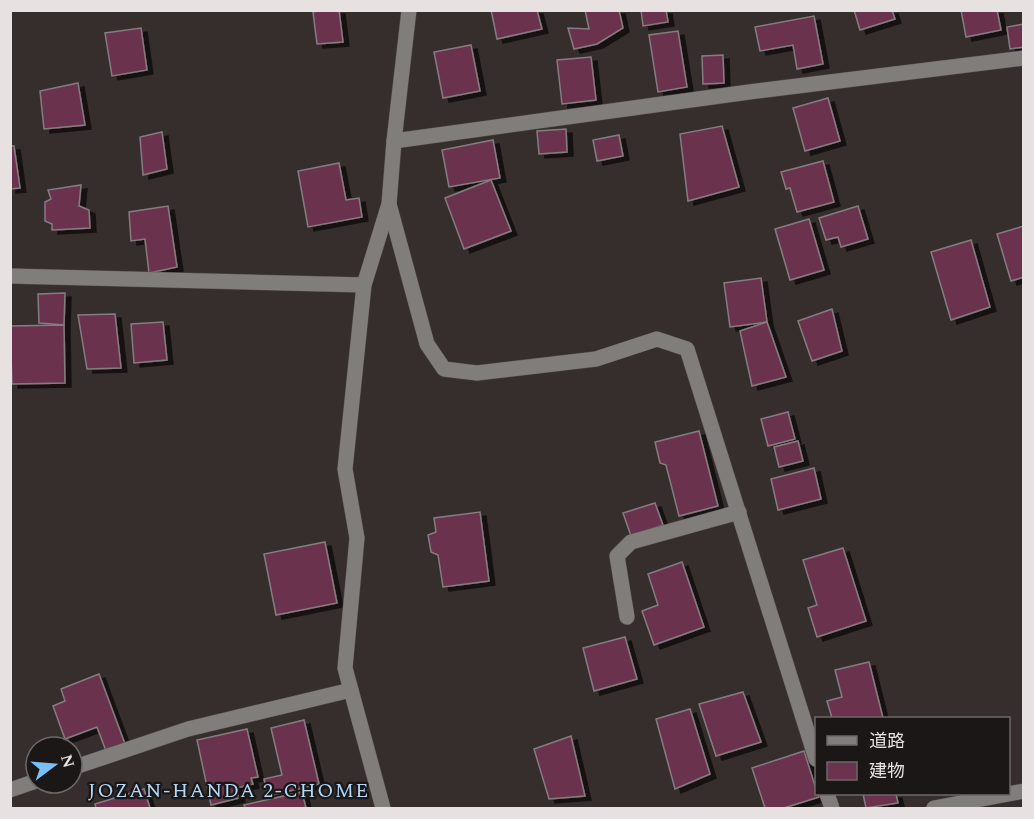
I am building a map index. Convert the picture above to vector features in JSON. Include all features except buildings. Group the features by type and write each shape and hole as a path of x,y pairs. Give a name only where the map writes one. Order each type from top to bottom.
{"street":[{"path":"383,808 345,668 357,538 345,469 364,285 389,204 409,10"},
{"path":"394,141 749,92 1023,58"},
{"path":"389,204 427,344 444,369 477,373 596,359 657,339 687,349 815,756"},
{"path":"10,276 364,285"},
{"path":"627,617 616,556 632,542 739,512"},
{"path":"84,764 188,729 351,690"},
{"path":"934,808 1002,795"}],"district":[{"name":"JOZAN-HANDA 2-CHOME","path":"229,790"}]}
